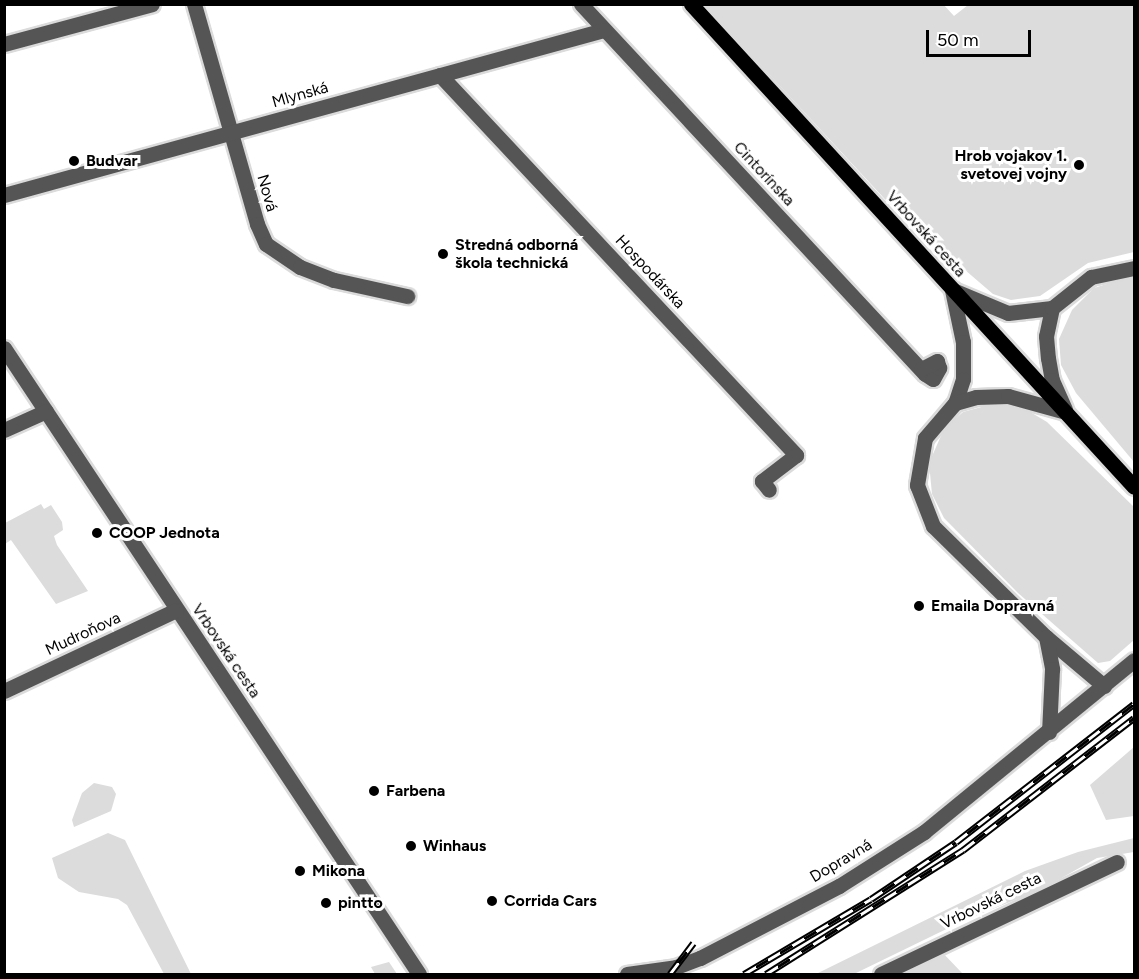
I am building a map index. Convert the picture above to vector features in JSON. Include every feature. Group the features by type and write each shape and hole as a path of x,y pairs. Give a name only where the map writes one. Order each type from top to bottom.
{"main road":[{"name":"Vrbovská cesta","path":"691,4 1134,487"}],"street":[{"path":"4,44 152,4"},
{"name":"Nová","path":"194,4 257,224 266,244 300,267 334,280 407,296"},
{"name":"Cintorínska","path":"580,4 921,369"},
{"name":"Mlynská","path":"4,195 604,30"},
{"name":"Hospodárska","path":"440,75 796,455 762,481 770,490"},
{"path":"952,290 1008,313 1052,308 1091,277 1134,268"},
{"path":"952,290 960,320 964,373 955,403 925,438 917,485 933,526 1046,637 1104,686"},
{"path":"1052,308 1046,336 1048,358 1052,380 1066,412"},
{"name":"Vrbovská cesta","path":"4,348 419,975"},
{"path":"955,403 976,397 1008,396 1066,412"},
{"path":"4,430 46,411"},
{"name":"Mudroňova","path":"4,691 176,610"},
{"path":"1046,637 1052,669 1049,732"},
{"name":"Dopravná","path":"627,975 676,967 700,958 838,885 924,832 1049,732 1134,660"},
{"name":"Vrbovská cesta","path":"880,975 1117,862"}],"shaded area":[{"path":"943,4 954,16 968,5 1134,5 1134,252 1088,263 1040,296 1011,300 993,294 894,209 705,5"},
{"path":"1129,277 1134,278 1134,462 1076,393 1061,365 1059,339 1072,310 1094,288"},
{"path":"996,403 1015,403 1047,422 1134,507 1134,640 1110,661 1098,663 1018,593 944,518 932,494 929,463 944,429 963,412"},
{"path":"41,504 44,509 51,505 62,522 63,530 54,536 57,545 88,591 56,604 11,540 5,544 5,523"},
{"path":"1134,747 1134,816 1106,820 1090,785"},
{"path":"94,783 112,787 116,794 111,811 74,827 72,820 82,793"},
{"path":"108,833 125,840 191,974 164,974 127,905 118,899 79,892 58,878 52,858"},
{"path":"1134,838 1134,852 1097,858 1042,889 965,920 854,974 816,974 1025,871 1078,852"},
{"path":"940,950 963,974 891,974"},
{"path":"389,962 397,974 375,974 371,967"}],"railway":[{"path":"744,974 871,899 956,842 1134,704"},
{"path":"766,974 963,850 1134,718"},
{"path":"670,974 693,943"}],"place":[{"name":"Budvar","path":"74,161"},
{"name":"Hrob vojakov 1. svetovej vojny","path":"1079,165"},
{"name":"Stredná odborná škola technická","path":"443,254"},
{"name":"COOP Jednota","path":"97,533"},
{"name":"Emaila Dopravná","path":"919,606"},
{"name":"Farbena","path":"374,791"},
{"name":"Winhaus","path":"411,846"},
{"name":"Mikona","path":"300,871"},
{"name":"Corrida Cars","path":"492,901"},
{"name":"pintto","path":"326,903"}]}
